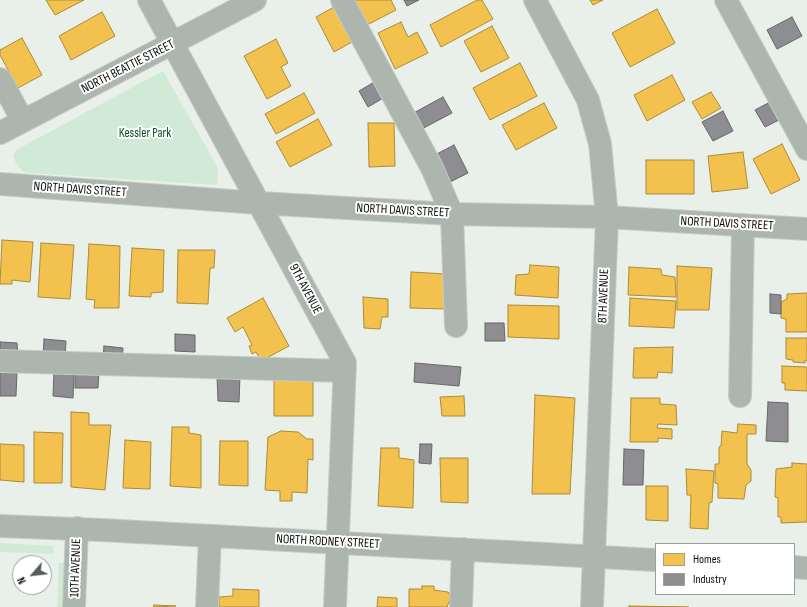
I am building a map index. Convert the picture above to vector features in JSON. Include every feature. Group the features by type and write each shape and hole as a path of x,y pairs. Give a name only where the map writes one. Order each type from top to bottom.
{"street":[{"name":"9TH AVENUE","path":"149,0 260,203 345,363 334,607"},
{"name":"NORTH BEATTIE STREET","path":"0,133 255,0"},
{"path":"342,0 432,168 452,214 456,326"},
{"name":"8TH AVENUE","path":"535,0 588,100 600,144 607,217 592,607"},
{"path":"726,0 807,149"},
{"path":"0,79 22,121"},
{"name":"NORTH DAVIS STREET","path":"0,184 260,203 452,214 607,217 807,229"},
{"path":"740,396 743,225"},
{"path":"0,361 344,371"},
{"name":"NORTH RODNEY STREET","path":"0,526 77,528 655,560"},
{"name":"10TH AVENUE","path":"74,607 77,528"},
{"path":"207,607 210,536"},
{"path":"461,607 463,550"},
{"path":"795,567 807,568"}],"green space":[{"name":"Kessler Park","path":"163,71 217,166 217,185 30,173 24,172 17,165 13,157 16,150"},
{"path":"0,543 54,546 53,554 0,552"},
{"path":"59,563 66,563 64,607 57,607"}],"building: Homes":[{"path":"46,0 84,0 55,15"},
{"path":"348,0 391,0 396,10 363,27"},
{"path":"477,0 482,0 493,19 441,47 430,25"},
{"path":"590,0 603,0 593,5"},
{"path":"334,7 352,42 334,52 316,17"},
{"path":"657,9 675,43 630,67 612,33"},
{"path":"102,12 115,36 71,60 59,36"},
{"path":"401,22 408,37 417,32 428,53 395,69 378,33"},
{"path":"492,26 509,58 481,72 464,41"},
{"path":"22,38 42,75 18,88 0,55 0,50"},
{"path":"276,39 288,63 281,67 291,86 267,99 244,56"},
{"path":"520,63 537,96 490,120 473,88"},
{"path":"672,75 685,100 647,121 634,95"},
{"path":"711,92 721,108 702,119 692,102"},
{"path":"304,93 315,113 276,134 265,114"},
{"path":"544,103 557,128 516,150 502,125"},
{"path":"318,119 332,145 290,167 276,142"},
{"path":"368,123 394,123 395,166 369,167"},
{"path":"782,144 800,180 771,194 753,159"},
{"path":"743,152 748,188 712,192 708,156"},
{"path":"646,160 694,160 694,194 646,194"},
{"path":"2,240 33,242 30,282 12,280 12,284 0,284"},
{"path":"41,243 74,245 70,299 38,297"},
{"path":"89,244 120,246 119,308 94,308 95,300 86,299"},
{"path":"132,248 164,250 163,292 151,293 151,297 129,296"},
{"path":"178,250 215,250 214,268 210,268 208,304 177,303"},
{"path":"530,265 559,267 558,298 515,295 516,275 529,274"},
{"path":"677,266 712,268 709,310 677,310"},
{"path":"629,267 661,269 662,275 675,277 676,297 628,295"},
{"path":"411,272 446,274 445,309 410,308"},
{"path":"807,293 807,332 786,332 786,319 781,318 781,302 787,299 787,294"},
{"path":"363,297 388,299 388,317 382,317 380,329 364,328"},
{"path":"263,298 289,346 261,361 256,352 252,354 249,346 252,345 243,327 235,332 227,318"},
{"path":"630,298 676,301 674,328 629,326"},
{"path":"508,305 559,306 559,339 508,337"},
{"path":"786,338 807,338 807,361 805,360 805,363 793,362 793,360 786,359"},
{"path":"673,347 672,373 658,372 657,378 633,378 634,348"},
{"path":"782,366 807,367 807,391 785,390 785,383 782,383"},
{"path":"274,378 313,380 313,416 274,416"},
{"path":"535,395 575,398 570,494 532,494"},
{"path":"464,396 465,416 442,416 440,397"},
{"path":"631,398 660,398 660,404 676,405 677,425 658,424 657,428 672,429 672,439 658,438 658,442 630,442"},
{"path":"71,412 89,413 89,425 111,425 105,490 71,487"},
{"path":"738,424 756,425 756,434 747,434 747,464 751,470 751,481 746,485 744,499 718,498 718,484 715,483 715,464 719,464 719,447 721,446 722,431 737,433"},
{"path":"172,427 189,427 189,433 201,435 201,488 170,486"},
{"path":"281,431 298,432 307,439 313,439 313,460 308,459 307,493 292,492 292,501 280,501 280,491 265,490 268,437"},
{"path":"34,432 63,433 62,483 34,483"},
{"path":"125,440 151,442 150,489 123,488"},
{"path":"220,441 248,441 248,486 219,485"},
{"path":"0,444 24,445 24,482 0,480"},
{"path":"381,448 399,448 399,458 414,460 413,508 378,506"},
{"path":"440,458 468,458 468,503 441,502"},
{"path":"792,463 807,464 807,522 781,523 781,517 778,517 778,498 775,497 776,469 792,467"},
{"path":"686,469 714,471 712,502 709,503 708,529 690,528 691,495 687,495"},
{"path":"646,486 668,486 668,521 646,520"},
{"path":"422,586 434,586 434,590 448,592 451,597 447,607 409,607 409,589 422,589"},
{"path":"233,589 259,590 259,607 219,607 219,597 233,596"},
{"path":"378,597 397,598 397,607 377,607"},
{"path":"154,605 176,606 153,607"},
{"path":"629,606 689,607 629,607"}],"building: Industry":[{"path":"404,0 419,0 407,6"},
{"path":"792,17 802,36 777,49 767,30"},
{"path":"376,81 385,97 368,107 359,91"},
{"path":"443,97 452,113 416,132 408,116"},
{"path":"772,101 781,119 765,127 755,110"},
{"path":"723,111 733,131 713,141 702,122"},
{"path":"454,145 468,173 448,183 433,156"},
{"path":"770,294 781,295 781,314 770,313"},
{"path":"485,323 504,323 505,341 485,341"},
{"path":"175,334 195,335 195,352 175,351"},
{"path":"44,339 66,341 65,359 43,357"},
{"path":"0,342 17,343 18,356 0,355"},
{"path":"104,346 123,348 122,362 103,360"},
{"path":"415,363 461,367 459,386 414,382"},
{"path":"0,370 17,371 16,396 0,396"},
{"path":"54,371 74,373 73,398 53,396"},
{"path":"75,371 99,372 98,388 75,388"},
{"path":"217,376 240,376 239,402 218,401"},
{"path":"768,402 788,403 788,442 766,441"},
{"path":"420,444 432,444 431,464 419,463"},
{"path":"624,449 644,450 643,485 623,485"}]}
